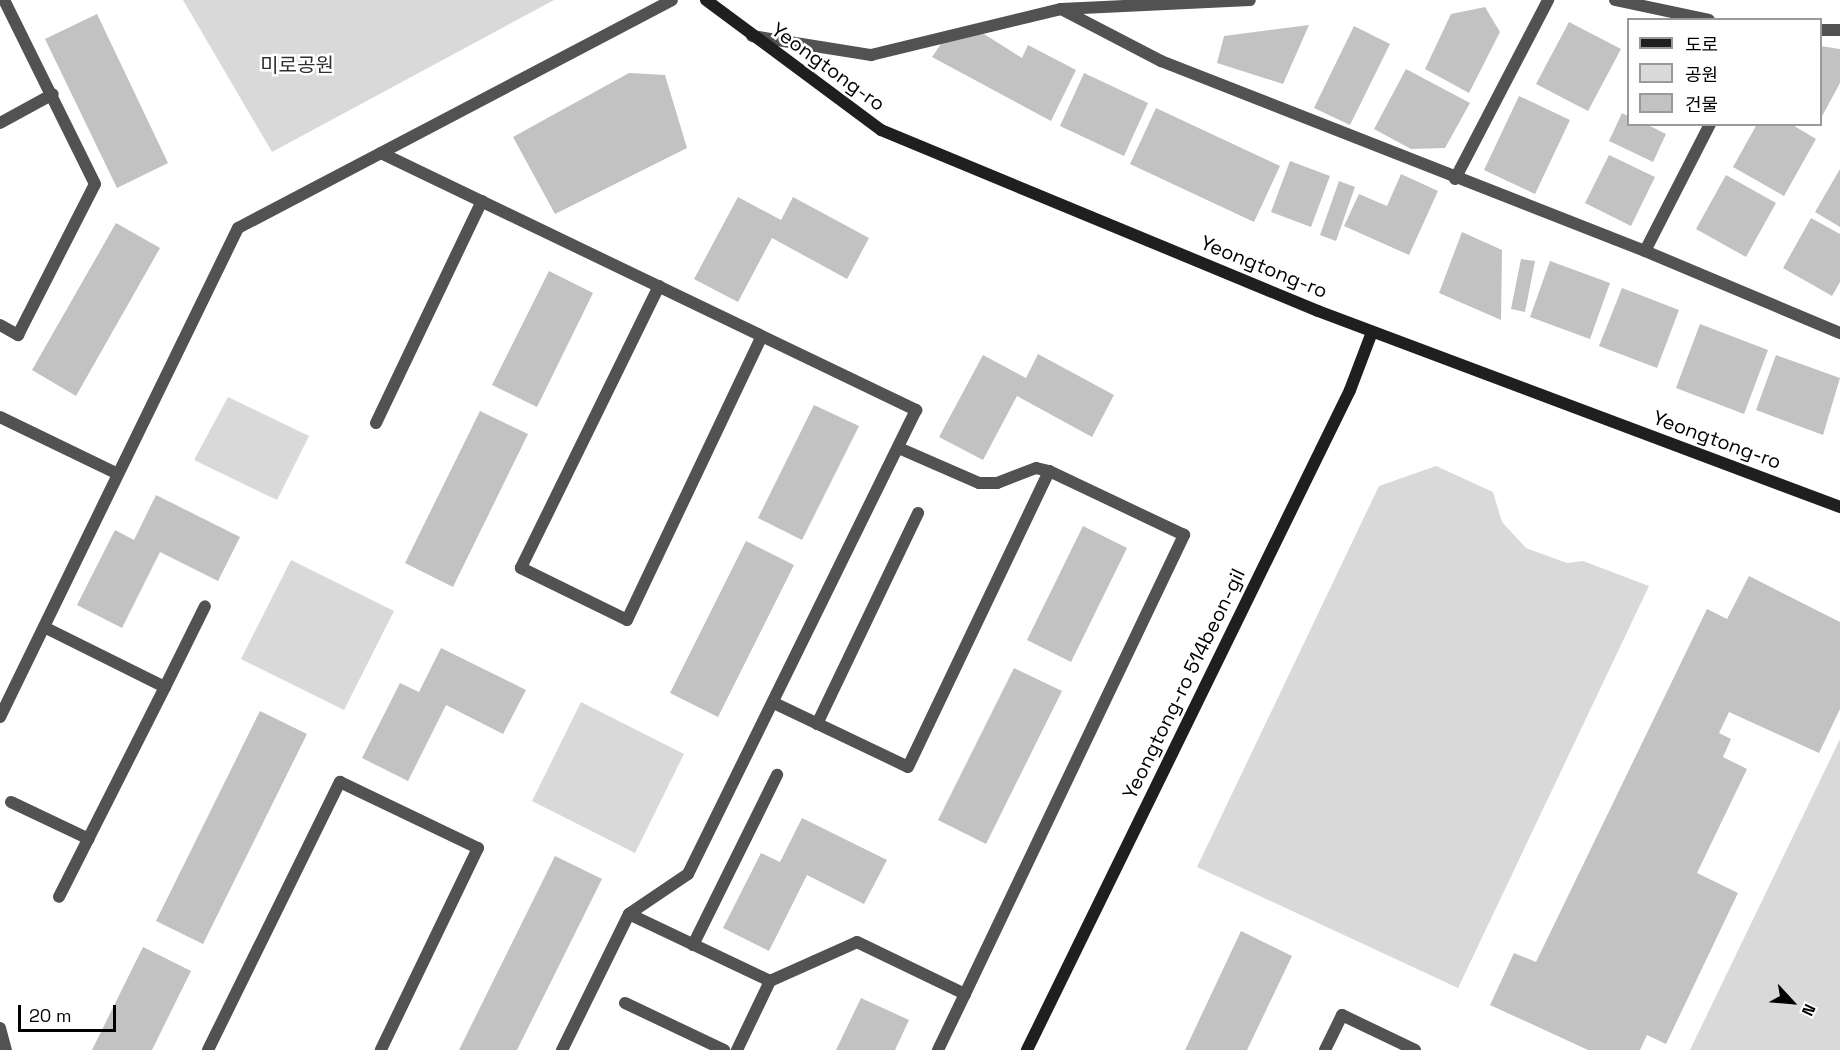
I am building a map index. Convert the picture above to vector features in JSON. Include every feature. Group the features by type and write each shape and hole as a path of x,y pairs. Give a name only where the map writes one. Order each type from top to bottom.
{"street":[{"path":"0,325 18,334 95,184 53,94 4,0"},
{"path":"0,717 116,473 238,228 672,0"},
{"path":"752,36 871,55 1061,9 1250,0"},
{"path":"1455,179 1548,0"},
{"path":"1615,0 1700,18"},
{"name":"Yeongtong-ro","path":"712,2 752,36 881,130 1372,332 1840,507"},
{"path":"1061,9 1161,62 1455,179 1645,251 1840,333"},
{"path":"1822,30 1840,30"},
{"path":"0,123 53,94"},
{"path":"1645,251 1709,126"},
{"path":"381,153 916,410 774,704 688,873 629,914 562,1050"},
{"path":"376,423 482,201"},
{"path":"659,286 521,568 627,620 762,336"},
{"name":"Yeongtong-ro 514beon-gil","path":"1027,1050 1350,390 1372,332"},
{"path":"0,417 116,473"},
{"path":"899,448 979,483 997,483 1028,470 1049,471 1184,535 938,1050"},
{"path":"774,704 908,767 1049,471"},
{"path":"817,724 918,513"},
{"path":"59,897 205,606"},
{"path":"44,627 165,687"},
{"path":"693,945 777,775"},
{"path":"208,1050 340,782 478,848 381,1050"},
{"path":"11,802 89,839"},
{"path":"629,914 770,981"},
{"path":"737,1050 770,981 857,942 965,994"},
{"path":"625,1003 724,1050"},
{"path":"1325,1050 1342,1015 1415,1050"},
{"path":"0,1028 6,1050"}],"green space":[{"name":"미로공원","path":"183,0 554,0 272,152"},
{"path":"228,397 309,436 277,500 194,460"},
{"path":"1436,466 1493,492 1502,522 1526,548 1567,563 1583,561 1649,586 1458,988 1197,867 1379,486"},
{"path":"291,560 394,611 344,710 241,659"},
{"path":"581,702 684,754 635,853 532,801"},
{"path":"1840,739 1840,1050 1690,1050"}],"building":[{"path":"1485,7 1500,32 1469,93 1425,69 1451,14"},
{"path":"97,14 168,163 117,188 45,39"},
{"path":"1569,22 1621,49 1588,111 1536,84"},
{"path":"1309,25 1283,84 1217,63 1224,36"},
{"path":"1354,26 1390,44 1350,125 1314,108"},
{"path":"984,34 1022,58 1028,45 1076,70 1051,121 932,57 945,38"},
{"path":"1822,46 1840,49 1840,83 1822,116"},
{"path":"1406,69 1470,103 1445,148 1411,149 1374,129"},
{"path":"629,73 665,75 687,148 555,214 513,137"},
{"path":"1084,73 1148,103 1124,156 1060,126"},
{"path":"1519,96 1570,120 1535,194 1484,170"},
{"path":"1156,108 1280,166 1254,222 1130,164"},
{"path":"1622,113 1627,116 1627,126 1650,126 1666,134 1653,162 1609,141"},
{"path":"1756,126 1794,126 1816,139 1784,196 1733,167"},
{"path":"1609,155 1655,177 1631,226 1585,203"},
{"path":"1290,161 1330,176 1311,227 1271,212"},
{"path":"1840,169 1840,227 1815,212"},
{"path":"1401,174 1438,191 1409,255 1344,226 1359,194 1387,206"},
{"path":"1726,175 1776,203 1746,257 1696,229"},
{"path":"1339,181 1355,187 1336,241 1320,235"},
{"path":"738,197 781,220 793,197 869,238 847,279 772,238 738,302 694,279"},
{"path":"1811,218 1840,234 1840,282 1832,296 1783,268"},
{"path":"116,223 160,248 76,396 32,370"},
{"path":"1462,232 1502,250 1501,320 1439,293"},
{"path":"1521,259 1535,261 1525,312 1511,309"},
{"path":"1550,261 1610,283 1590,339 1530,317"},
{"path":"549,271 593,293 537,407 492,385"},
{"path":"1622,288 1679,310 1657,368 1599,346"},
{"path":"1700,324 1768,350 1744,414 1676,388"},
{"path":"1038,354 1114,395 1092,437 1017,396 983,460 939,437 983,355 1026,378"},
{"path":"1776,355 1840,378 1823,435 1756,410"},
{"path":"814,405 859,426 802,540 758,518"},
{"path":"480,411 528,434 453,587 405,563"},
{"path":"156,495 240,537 218,581 160,552 122,628 77,605 115,530 134,540"},
{"path":"1083,526 1127,548 1071,662 1027,640"},
{"path":"746,541 794,565 718,717 670,693"},
{"path":"1749,576 1840,622 1840,709 1819,753 1729,712 1719,733 1731,739 1723,757 1747,769 1697,873 1738,893 1666,1044 1647,1035 1640,1050 1588,1050 1490,1005 1514,953 1536,962 1707,609 1727,619"},
{"path":"441,648 526,690 503,734 446,705 408,781 362,758 400,683 419,692"},
{"path":"1014,668 1062,691 986,844 938,820"},
{"path":"260,711 307,734 203,944 156,921"},
{"path":"802,818 887,860 864,904 807,875 769,951 723,928 761,853 780,862"},
{"path":"555,856 602,879 517,1050 459,1050"},
{"path":"1241,931 1292,956 1247,1050 1185,1050"},
{"path":"143,947 191,971 152,1050 92,1050"},
{"path":"861,998 909,1020 895,1050 836,1050"}]}
